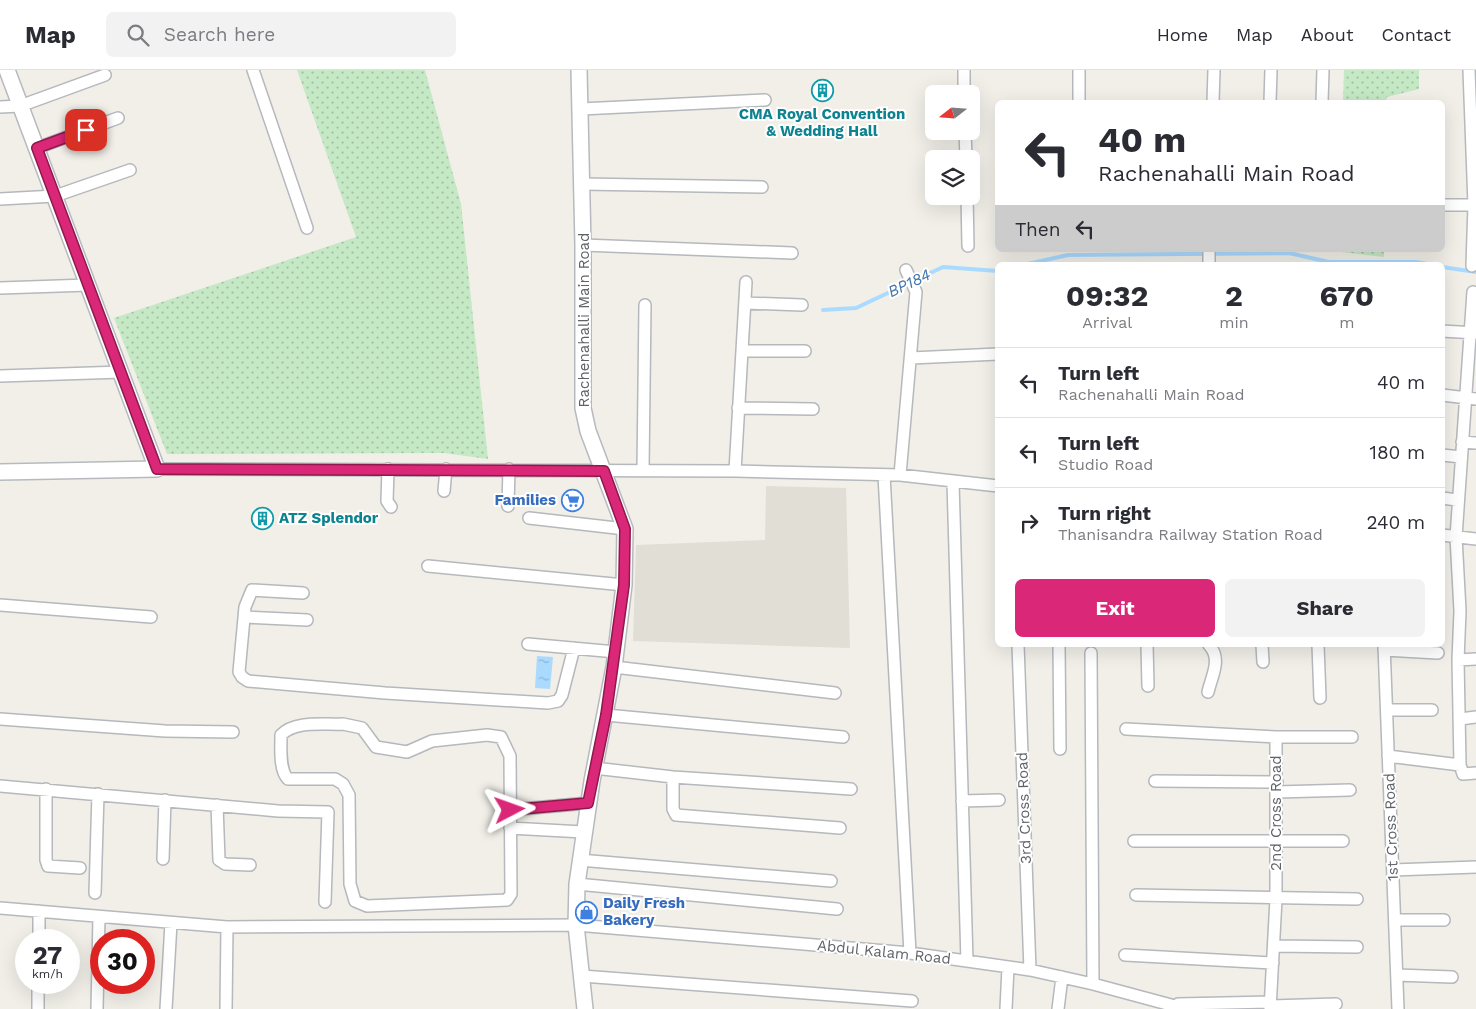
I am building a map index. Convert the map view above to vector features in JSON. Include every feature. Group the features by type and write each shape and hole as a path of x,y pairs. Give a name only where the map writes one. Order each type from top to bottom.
{"street":[{"path":"7,70 157,469"},
{"path":"253,70 307,228"},
{"name":"Rachenahalli Main Road","path":"579,70 584,245 583,408 588,430 625,529 624,585 615,660 606,715 594,768 579,860 576,925 585,1009"},
{"path":"964,70 964,85"},
{"path":"1079,100 1080,70"},
{"path":"1213,100 1214,70"},
{"path":"1270,100 1271,70"},
{"path":"1322,100 1323,70"},
{"path":"1468,70 1474,205 1472,266"},
{"path":"0,107 20,106 105,75"},
{"path":"581,109 765,100"},
{"path":"37,148 118,118"},
{"path":"0,199 55,196 130,170"},
{"path":"582,184 762,187"},
{"path":"967,205 968,246"},
{"path":"1445,206 1474,205"},
{"path":"584,245 792,253"},
{"path":"900,475 916,292 906,270"},
{"path":"736,470 746,282"},
{"path":"0,288 88,285"},
{"path":"1473,292 1474,333 1471,398 1460,458 1456,537 1460,611 1458,660 1460,765 1463,774 1476,773"},
{"path":"745,303 802,305"},
{"path":"643,469 645,305"},
{"path":"1445,330 1474,333"},
{"path":"742,351 805,351"},
{"path":"911,358 995,354"},
{"path":"0,376 122,372"},
{"path":"1445,395 1471,398"},
{"path":"738,408 813,409"},
{"path":"1462,442 1476,443"},
{"path":"1445,456 1460,458"},
{"path":"0,472 157,469 736,470 900,475 995,486"},
{"path":"388,469 387,501 390,507"},
{"path":"444,491 446,469"},
{"path":"508,506 509,469"},
{"path":"884,475 910,953"},
{"path":"953,482 967,961"},
{"path":"1445,498 1458,500"},
{"path":"529,518 625,529"},
{"path":"1445,535 1476,540"},
{"path":"428,566 624,585"},
{"path":"302,597 252,590 248,596 244,617 239,672 242,677 248,681 385,693 548,703 558,701 562,695 574,648"},
{"path":"0,605 151,617"},
{"path":"244,617 307,620"},
{"path":"528,644 574,648 615,660 835,692"},
{"name":"3rd Cross Road","path":"1018,647 1030,970"},
{"path":"1059,647 1060,749"},
{"path":"1147,647 1148,686"},
{"path":"1208,692 1217,662 1215,652 1211,647"},
{"path":"1262,647 1263,662"},
{"path":"1318,647 1320,698"},
{"path":"1384,648 1438,653"},
{"name":"1st Cross Road","path":"1384,648 1398,1009"},
{"path":"1091,653 1093,984"},
{"path":"1458,660 1476,658"},
{"path":"1386,710 1432,710"},
{"path":"606,715 842,738"},
{"path":"1460,719 1476,717"},
{"path":"0,719 165,731 233,732"},
{"path":"344,724 362,728 376,748 407,752 432,741 487,736 501,737 510,756 510,828 511,894 507,900 360,904 352,896 350,884 349,795 343,784 336,779 288,780 284,775 281,736 288,728 344,724"},
{"name":"2nd Cross Road","path":"1126,729 1276,737 1278,787 1276,899 1270,1006"},
{"path":"1276,737 1352,737"},
{"path":"1388,756 1460,765"},
{"path":"594,768 674,777 851,789"},
{"path":"674,777 673,809 676,815 840,828"},
{"path":"1156,781 1350,790"},
{"path":"0,786 217,805 328,812 325,902"},
{"path":"46,789 46,860 48,866 80,868"},
{"path":"95,893 98,794"},
{"path":"163,859 165,800"},
{"path":"962,801 999,800"},
{"path":"510,810 588,803"},
{"path":"217,805 219,860 225,864 250,865"},
{"path":"510,828 583,832"},
{"path":"1134,841 1343,841"},
{"path":"579,860 831,881"},
{"path":"1393,870 1476,867"},
{"path":"577,884 837,909"},
{"path":"1136,895 1276,899 1357,898"},
{"name":"Abdul Kalam Road","path":"0,908 227,927 576,925 910,953 1030,970 1093,984 1163,1005 1186,1009"},
{"path":"39,911 39,929"},
{"path":"97,1009 99,917"},
{"path":"1395,920 1444,920"},
{"path":"166,1009 171,923"},
{"path":"226,1009 227,927"},
{"path":"1274,946 1357,946"},
{"path":"1126,955 1273,963"},
{"path":"1006,1009 1008,967"},
{"path":"1397,975 1452,977"},
{"path":"582,976 912,1001"},
{"path":"1058,1009 1062,977"},
{"path":"38,994 38,1009"},
{"path":"1163,1005 1270,1006 1336,1004"}],"shaded area":[{"path":"766,486 846,488 850,648 633,641 636,545 765,540"}],"green space":[{"path":"297,70 425,70 461,204 488,459 444,453 167,454 114,318 356,237"},
{"path":"1344,70 1419,70 1419,89 1387,97 1386,100 1343,100"},
{"path":"1342,252 1384,252 1384,257"}],"water":[{"path":"537,656 553,657 550,689 535,688"}],"waterway":[{"name":"BP184","path":"1036,262 1068,255 1289,253 1329,262"},
{"name":"BP184","path":"1329,262 1416,262"},
{"name":"BP184","path":"823,310 856,308 943,267 995,271"},
{"name":"BP184","path":"1445,267 1476,272"}],"place":[{"name":"CMA Royal Convention & Wedding Hall","path":"822,91"},
{"name":"Families","path":"572,500"},
{"name":"ATZ Splendor","path":"263,518"},
{"name":"Daily Fresh Bakery","path":"587,912"}],"route":[{"path":"86,130 37,148 157,469 547,469 604,471 625,529 624,585 614,667 588,803 510,810"}]}
